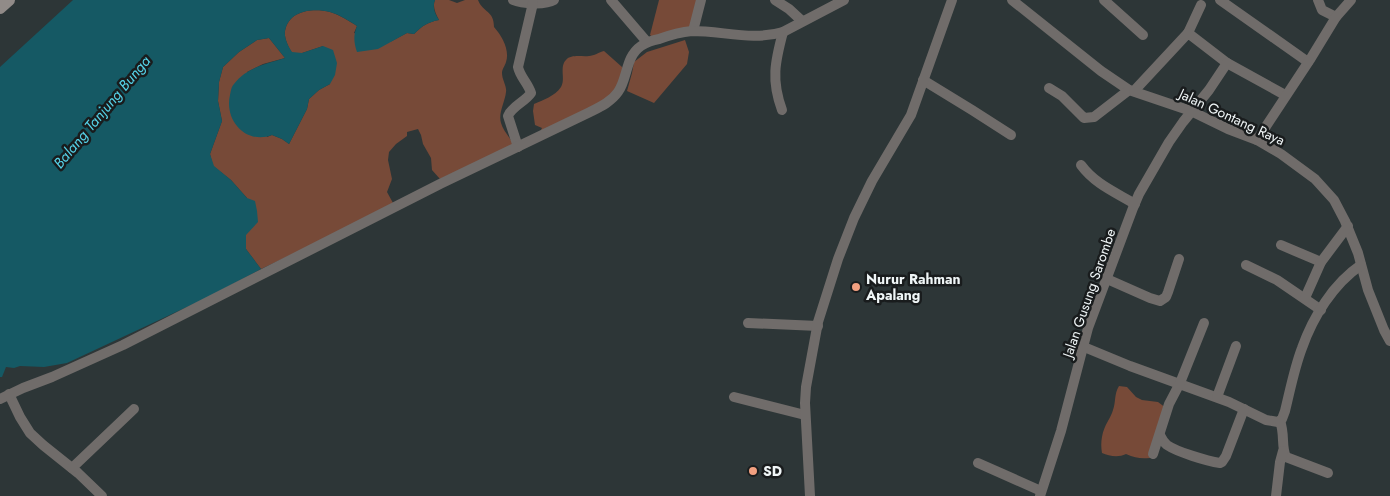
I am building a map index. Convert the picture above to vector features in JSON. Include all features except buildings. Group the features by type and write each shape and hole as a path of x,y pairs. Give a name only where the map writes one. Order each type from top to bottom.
{"street":[{"path":"0,8 9,0"},
{"path":"513,0 532,3 551,2 554,0"},
{"path":"611,0 647,42"},
{"path":"693,31 701,0"},
{"path":"775,0 802,21"},
{"path":"102,496 30,433 4,396 123,345 440,184 590,112 611,100 618,92 635,51 647,42 693,31 759,36 783,32 844,0"},
{"path":"810,496 805,416 806,387 818,326 838,259 854,218 872,181 911,115 952,0"},
{"name":"Jalan Gontang Raya","path":"1012,0 1101,71 1132,90 1191,111 1228,129 1257,140 1315,178 1334,200 1348,226 1358,252 1368,290 1390,341"},
{"path":"1104,0 1142,35"},
{"path":"1220,0 1308,62"},
{"path":"1318,0 1322,10 1336,17"},
{"path":"1257,140 1336,17 1351,0"},
{"path":"518,147 508,116 531,93 518,68 532,3"},
{"path":"1049,88 1062,96 1081,115 1087,118 1094,117 1132,90 1188,33 1201,5"},
{"path":"782,110 774,80 776,59 783,32"},
{"path":"1188,33 1227,64 1286,95"},
{"name":"Jalan Gusung Sarombe","path":"1041,494 1061,431 1088,328 1135,204 1169,142 1227,64"},
{"path":"923,80 1010,135"},
{"path":"1081,165 1097,182 1135,204"},
{"path":"1305,298 1321,262 1348,226"},
{"path":"1281,245 1321,262"},
{"path":"1107,279 1150,298 1160,300 1166,297 1179,259"},
{"path":"1246,264 1277,280 1322,310"},
{"path":"1276,496 1284,434 1280,421 1285,411 1302,348 1316,319 1339,285 1361,265"},
{"path":"748,323 818,326"},
{"path":"1153,454 1169,404 1180,383 1204,323"},
{"path":"1217,397 1236,346"},
{"path":"1084,347 1130,366 1217,397 1266,420 1280,421"},
{"path":"734,397 805,416"},
{"path":"72,468 134,409"},
{"path":"1160,435 1163,442 1182,452 1220,463 1226,456 1244,409"},
{"path":"1283,451 1290,460 1328,473"},
{"path":"978,463 1041,494"}],"shaded area":[{"path":"435,0 449,0 457,3 465,0 478,0 492,17 494,27 502,39 507,53 506,62 502,70 506,92 500,119 503,129 514,146 440,179 432,170 431,158 423,144 418,129 407,132 407,136 389,152 388,160 392,179 387,192 393,203 363,221 261,269 246,249 247,198 231,180 213,166 210,154 222,121 218,101 219,82 223,67 239,52 257,40 269,38 285,58 263,64 247,72 267,137 272,135 289,144 307,109 309,99 319,90 330,84 323,46 302,53 292,53 285,34 287,24 291,19 303,12 316,10 330,12 341,16 357,26 354,33 390,42 407,33 414,34 425,25 439,20 434,8"},
{"path":"659,0 702,0 692,28 655,39 650,35"},
{"path":"685,40 689,52 687,64 654,103 627,91 634,62 647,52"},
{"path":"604,51 622,67 623,71 611,99 540,132 542,128 535,125 534,104 552,95 561,87 563,66 566,60 577,56 591,56"},
{"path":"1119,386 1127,387 1136,397 1142,400 1158,402 1166,408 1150,458 1138,458 1126,454 1114,456 1102,453 1101,441 1103,433 1113,411 1116,392"}],"water":[{"name":"Balang Tanjung Bunga","path":"73,0 435,0 434,10 439,20 425,25 414,34 407,33 378,49 357,52 354,39 357,26 341,16 316,10 303,12 291,19 287,24 285,34 292,52 302,53 323,46 333,50 337,63 335,75 330,84 319,90 309,99 307,109 289,144 272,135 262,137 246,133 234,121 230,113 229,104 233,85 239,78 264,64 285,58 269,38 257,40 239,52 223,67 219,82 218,101 222,121 210,154 214,166 231,180 247,198 255,201 258,222 246,235 246,249 261,269 204,299 67,363 44,367 6,367 2,377 0,377 0,67"}],"place":[{"name":"Nurur Rahman Apalang","path":"856,287"},
{"name":"SD","path":"753,471"}]}
